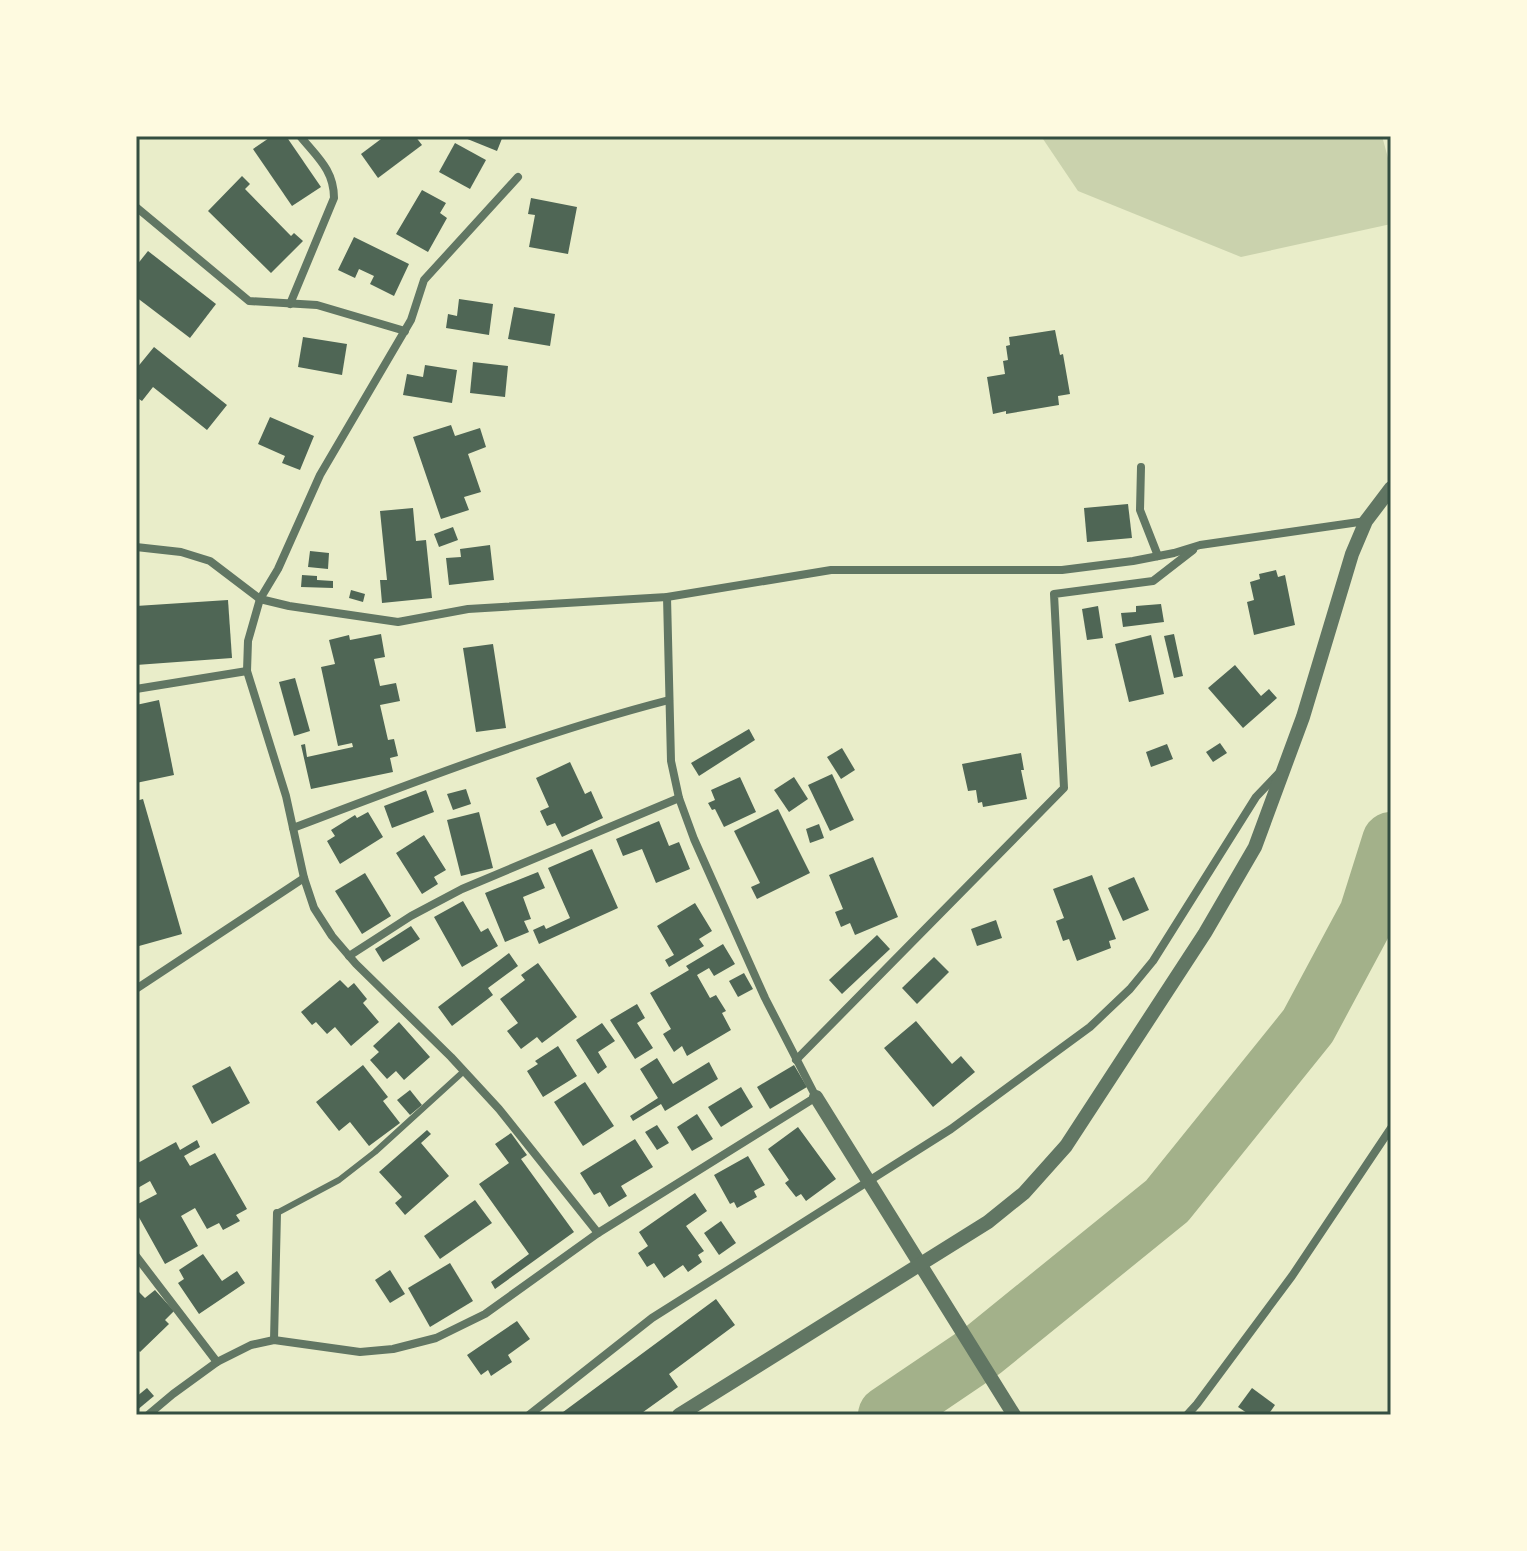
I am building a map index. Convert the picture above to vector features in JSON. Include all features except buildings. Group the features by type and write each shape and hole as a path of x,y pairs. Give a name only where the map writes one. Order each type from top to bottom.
{"street":[{"path":"290,304 334,198 334,185 329,172 300,136"},
{"path":"518,177 424,280 411,320 320,475 278,569 260,599 248,641 247,671 286,796 304,878 314,908 349,956 499,1109 598,1233"},
{"path":"136,207 249,301 317,305 405,331"},
{"path":"1141,467 1140,510 1158,556"},
{"path":"679,1415 988,1222 1024,1193 1066,1146 1205,933 1255,847 1303,717 1352,554 1366,521 1391,488"},
{"path":"136,547 181,552 210,561 260,599 398,622 468,609 667,597 831,570 1062,570 1133,561 1200,545 1366,521"},
{"path":"796,1060 1064,788 1054,594 1153,581 1200,545"},
{"path":"667,597 671,761 679,798 694,839 765,998 816,1097 1014,1415"},
{"path":"136,689 247,671"},
{"path":"293,828 468,762 669,700"},
{"path":"529,1415 652,1318 951,1129 1090,1027 1130,989 1153,961 1256,797 1284,768"},
{"path":"349,956 411,916 462,889 679,798"},
{"path":"136,989 304,878"},
{"path":"148,1415 217,1362 251,1345 274,1340 360,1352 393,1349 436,1338 485,1314 598,1233 816,1097"},
{"path":"1187,1415 1292,1276 1391,1128"},
{"path":"274,1340 277,1213"},
{"path":"136,1256 217,1362"}],"lane":[{"path":"277,1213 339,1180 375,1152 464,1071"}],"green space":[{"path":"1041,136 1382,136 1391,169 1391,224 1241,257 1078,191"}],"waterway":[{"path":"887,1415 983,1350 1167,1201 1308,1026 1368,914 1391,841"}]}
